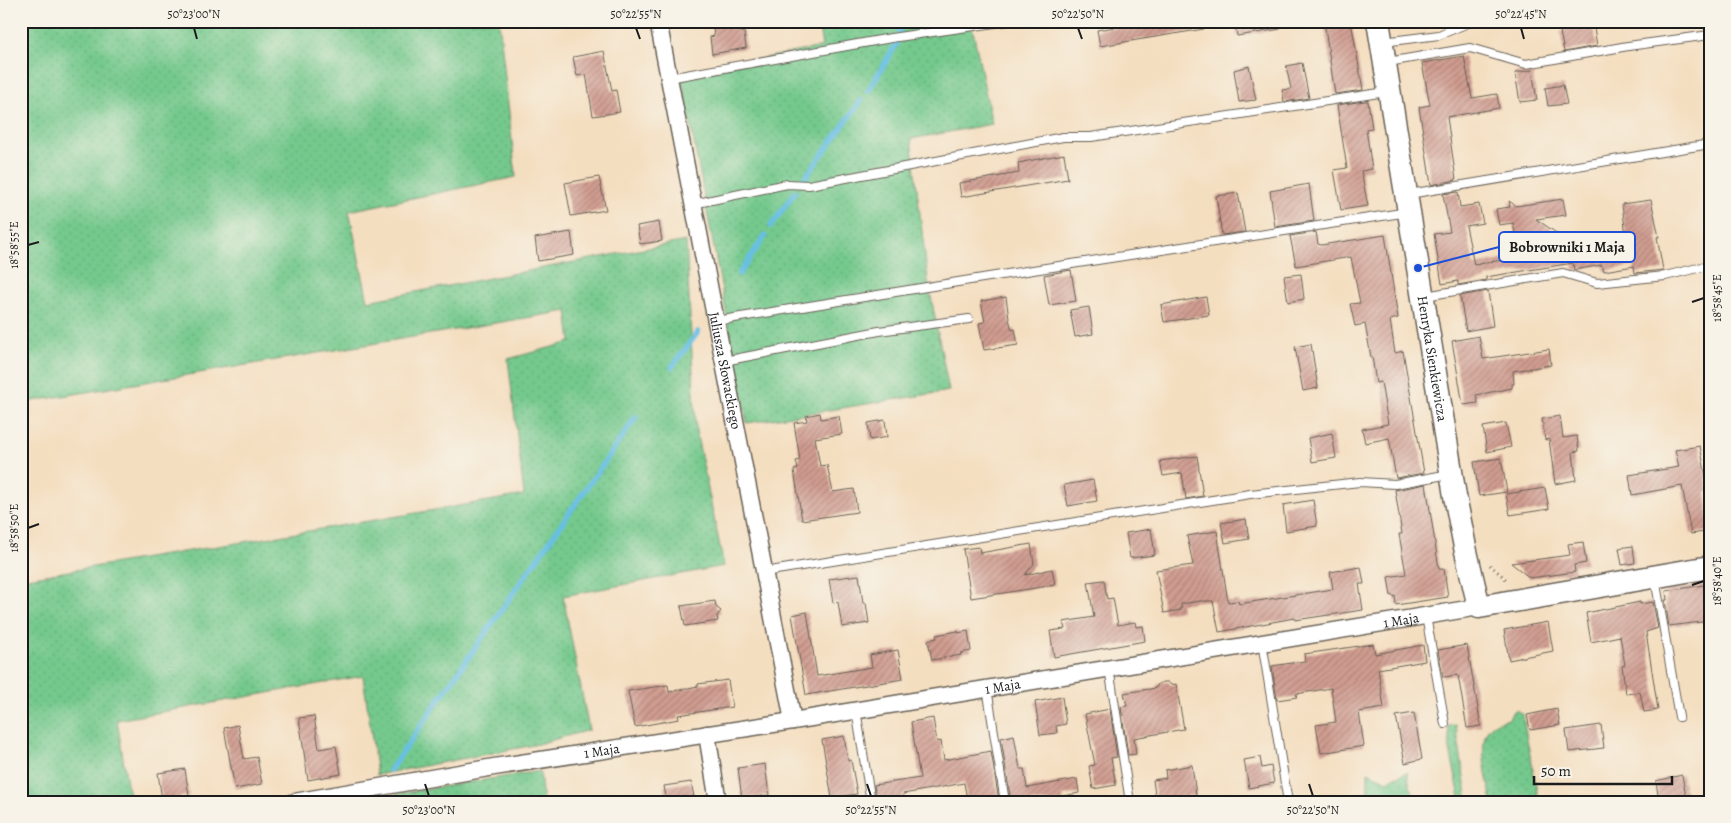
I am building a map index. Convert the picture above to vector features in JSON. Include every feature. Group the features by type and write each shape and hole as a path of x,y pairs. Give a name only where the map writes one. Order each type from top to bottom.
{"street":[{"name":"Juliusza Słowackiego","path":"658,21 793,721"},
{"name":"Henryka Sienkiewicza","path":"1381,42 1452,474 1465,547 1479,606"},
{"name":"1 Maja","path":"294,802 494,767 793,721 1426,616 1710,567"},
{"path":"707,734 718,802"}],"lane":[{"path":"669,78 891,38 1008,21"},
{"path":"1381,42 1439,35 1473,21"},
{"path":"1381,42 1470,48 1526,64 1628,46 1710,35"},
{"path":"693,204 787,184 809,185 1063,137 1091,137 1389,92"},
{"path":"716,321 1010,273 1408,203 1710,144"},
{"path":"1423,296 1563,273 1597,283 1665,276 1710,266"},
{"path":"724,361 879,331 969,319"},
{"path":"764,572 1250,494 1360,482 1395,484 1452,474"},
{"path":"1655,576 1678,717"},
{"path":"1426,616 1445,724"},
{"path":"1262,642 1288,802"},
{"path":"1109,668 1130,802"},
{"path":"987,688 1006,802"},
{"path":"856,710 871,802"}],"green space":[{"path":"21,21 499,21 516,177 349,211 368,301 686,241 696,431 724,566 563,596 589,730 534,745 377,775 363,676 117,720 130,802 21,802 21,579 524,495 508,359 571,342 567,311 21,403"},
{"path":"818,21 971,21 992,124 911,139 928,281 949,391 747,423 681,74 822,47"},
{"path":"1516,710 1522,714 1523,718 1539,802 1492,802 1483,751 1486,733 1495,723 1509,719 1513,711"},
{"path":"1456,725 1468,802 1461,802 1450,750 1448,726"},
{"path":"540,771 543,802 347,802"},
{"path":"1368,772 1387,781 1407,772 1414,802 1344,802 1344,798 1368,792"}],"building":[{"path":"712,21 737,21 738,25 740,24 741,32 744,32 746,48 712,54 710,37 714,36"},
{"path":"1152,21 1203,21 1204,29 1100,46 1097,30"},
{"path":"1235,21 1279,21 1280,29 1237,36"},
{"path":"1324,21 1351,21 1363,90 1335,94"},
{"path":"1567,21 1593,21 1597,46 1564,52 1560,32 1568,30"},
{"path":"604,51 612,91 616,90 620,112 593,116 586,74 577,76 573,57"},
{"path":"1464,56 1472,98 1497,94 1499,108 1447,117 1456,180 1431,185 1419,107 1430,105 1422,63"},
{"path":"1302,63 1309,98 1284,102 1282,90 1291,89 1286,66"},
{"path":"1249,66 1256,100 1239,102 1234,70"},
{"path":"1532,70 1537,100 1520,102 1515,73"},
{"path":"1563,85 1567,104 1548,106 1545,88"},
{"path":"1368,101 1372,128 1366,129 1372,169 1361,171 1368,206 1341,210 1334,170 1347,168 1337,105"},
{"path":"1064,154 1068,179 961,197 959,183 1019,173 1018,163"},
{"path":"599,177 606,210 571,216 565,183"},
{"path":"1309,184 1314,221 1275,227 1270,191"},
{"path":"1458,192 1460,207 1479,204 1483,223 1466,226 1474,265 1507,259 1506,256 1519,254 1513,223 1499,225 1496,209 1510,207 1509,201 1516,206 1563,199 1566,215 1536,219 1571,243 1596,239 1597,243 1626,236 1622,204 1651,200 1659,237 1657,237 1663,270 1635,273 1634,266 1604,271 1602,265 1574,270 1573,263 1486,277 1486,280 1458,285 1458,281 1442,284 1434,234 1450,232 1443,194"},
{"path":"1238,193 1245,232 1222,235 1216,196"},
{"path":"659,222 662,241 640,244 637,226"},
{"path":"571,232 574,255 538,261 535,238"},
{"path":"1316,232 1318,244 1321,245 1385,235 1398,318 1390,320 1395,353 1403,351 1424,473 1396,478 1389,438 1365,443 1362,429 1388,424 1381,382 1376,383 1365,324 1355,326 1350,304 1360,303 1351,257 1296,266 1290,236"},
{"path":"1071,270 1076,301 1049,305 1044,275"},
{"path":"1301,274 1304,299 1288,302 1284,276"},
{"path":"1488,291 1493,326 1466,331 1460,296"},
{"path":"1006,297 1009,319 1012,330 1015,329 1018,345 984,350 979,323 985,322 981,301"},
{"path":"1206,297 1209,315 1164,322 1161,305"},
{"path":"1089,307 1093,334 1075,337 1070,310"},
{"path":"1479,336 1483,359 1549,349 1551,365 1513,371 1514,384 1512,384 1512,388 1476,395 1478,403 1463,405 1452,341"},
{"path":"1311,344 1318,388 1303,391 1295,347"},
{"path":"820,413 821,419 839,416 842,434 815,438 820,466 827,465 833,492 854,489 857,512 802,520 794,470 798,469 796,461 800,460 794,423 807,421 806,416"},
{"path":"1560,416 1563,438 1577,436 1579,451 1573,452 1576,480 1555,484 1549,439 1545,440 1542,419"},
{"path":"885,420 887,437 870,440 868,423"},
{"path":"1506,423 1511,447 1487,452 1483,427"},
{"path":"1332,433 1336,458 1312,462 1308,438"},
{"path":"1700,446 1709,492 1706,492 1710,531 1691,534 1682,486 1632,495 1629,475 1679,467 1675,450"},
{"path":"1197,456 1203,496 1186,499 1182,473 1163,476 1160,461"},
{"path":"1501,458 1507,492 1479,496 1474,462"},
{"path":"1093,480 1097,501 1068,506 1064,485"},
{"path":"1426,484 1439,569 1444,569 1448,597 1396,605 1395,596 1391,596 1388,577 1406,574 1399,534 1402,534 1395,490"},
{"path":"1545,488 1549,509 1510,515 1506,494"},
{"path":"1313,500 1317,526 1286,531 1283,505"},
{"path":"1246,519 1249,539 1225,543 1221,523"},
{"path":"1151,529 1155,555 1130,558 1126,533"},
{"path":"1217,531 1228,602 1238,601 1239,604 1333,589 1330,572 1361,567 1364,584 1359,584 1363,610 1295,620 1294,618 1219,632 1213,601 1181,604 1181,610 1164,613 1156,570 1193,565 1187,536"},
{"path":"1583,542 1586,563 1574,565 1575,572 1530,578 1511,563 1570,555 1568,544"},
{"path":"1031,544 1034,564 1025,575 1052,569 1055,585 971,598 963,549 979,547 980,553"},
{"path":"1633,546 1635,563 1622,565 1619,548"},
{"path":"859,575 863,603 866,603 869,623 842,627 838,602 833,603 829,579"},
{"path":"1104,580 1107,599 1113,598 1118,625 1135,622 1136,627 1143,626 1145,641 1054,657 1050,631 1065,629 1063,622 1094,617 1088,582"},
{"path":"1704,585 1707,600 1710,599 1710,621 1669,626 1665,600 1667,600 1666,591"},
{"path":"715,601 716,607 721,611 717,616 718,621 685,626 681,606"},
{"path":"1640,602 1640,604 1653,602 1658,628 1646,632 1658,710 1644,712 1640,692 1626,694 1622,666 1625,665 1620,636 1591,642 1586,613"},
{"path":"807,612 817,676 872,667 870,655 898,650 903,679 806,695 792,615"},
{"path":"1548,622 1553,651 1509,660 1504,630"},
{"path":"958,631 958,633 968,631 971,651 961,653 961,655 932,660 928,640 937,638 936,635"},
{"path":"1373,644 1375,654 1423,645 1425,661 1378,669 1384,708 1359,712 1364,746 1321,753 1316,725 1336,722 1331,688 1296,694 1297,697 1277,700 1272,666 1305,661 1304,654"},
{"path":"1467,645 1481,726 1467,728 1458,675 1443,677 1438,650"},
{"path":"728,680 732,707 678,715 679,719 635,727 628,691 668,685 669,692 698,686 698,684"},
{"path":"1168,682 1171,685 1176,684 1184,729 1134,738 1136,754 1128,755 1121,707 1127,706 1124,693 1156,688 1158,684"},
{"path":"1062,697 1066,724 1056,726 1057,733 1040,735 1035,702"},
{"path":"1110,709 1117,757 1111,758 1116,785 1093,789 1089,766 1095,765 1085,714"},
{"path":"1557,709 1560,725 1530,730 1527,715"},
{"path":"1414,713 1422,759 1405,763 1396,716"},
{"path":"314,716 319,749 336,746 341,774 308,780 299,718"},
{"path":"933,718 937,742 941,741 944,760 991,751 999,802 993,802 992,797 967,799 964,783 903,794 904,802 877,802 874,785 920,778 911,722"},
{"path":"238,725 244,759 257,757 262,784 235,789 224,728"},
{"path":"1601,725 1604,748 1569,752 1566,730"},
{"path":"1014,735 1020,769 1024,769 1027,788 1077,779 1079,793 1063,796 1064,802 1011,802 1001,738"},
{"path":"844,736 848,761 851,760 857,794 832,798 822,740"},
{"path":"1260,757 1262,768 1271,766 1274,783 1249,788 1244,760"},
{"path":"765,764 769,795 742,799 738,768"},
{"path":"1192,765 1196,795 1156,802 1153,780 1166,778 1165,770"},
{"path":"185,769 189,796 162,800 158,773"},
{"path":"1682,775 1687,802 1659,802 1656,781"},
{"path":"691,782 695,802 667,802 664,786"}],"waterway":[{"path":"899,32 900,21"},
{"path":"868,91 897,43"},
{"path":"802,182 861,101"},
{"path":"771,226 795,192"},
{"path":"739,274 765,236"},
{"path":"672,367 698,332"},
{"path":"390,770 636,417"}],"place":[{"name":"Bobrowniki 1 Maja","path":"1418,268"}]}
